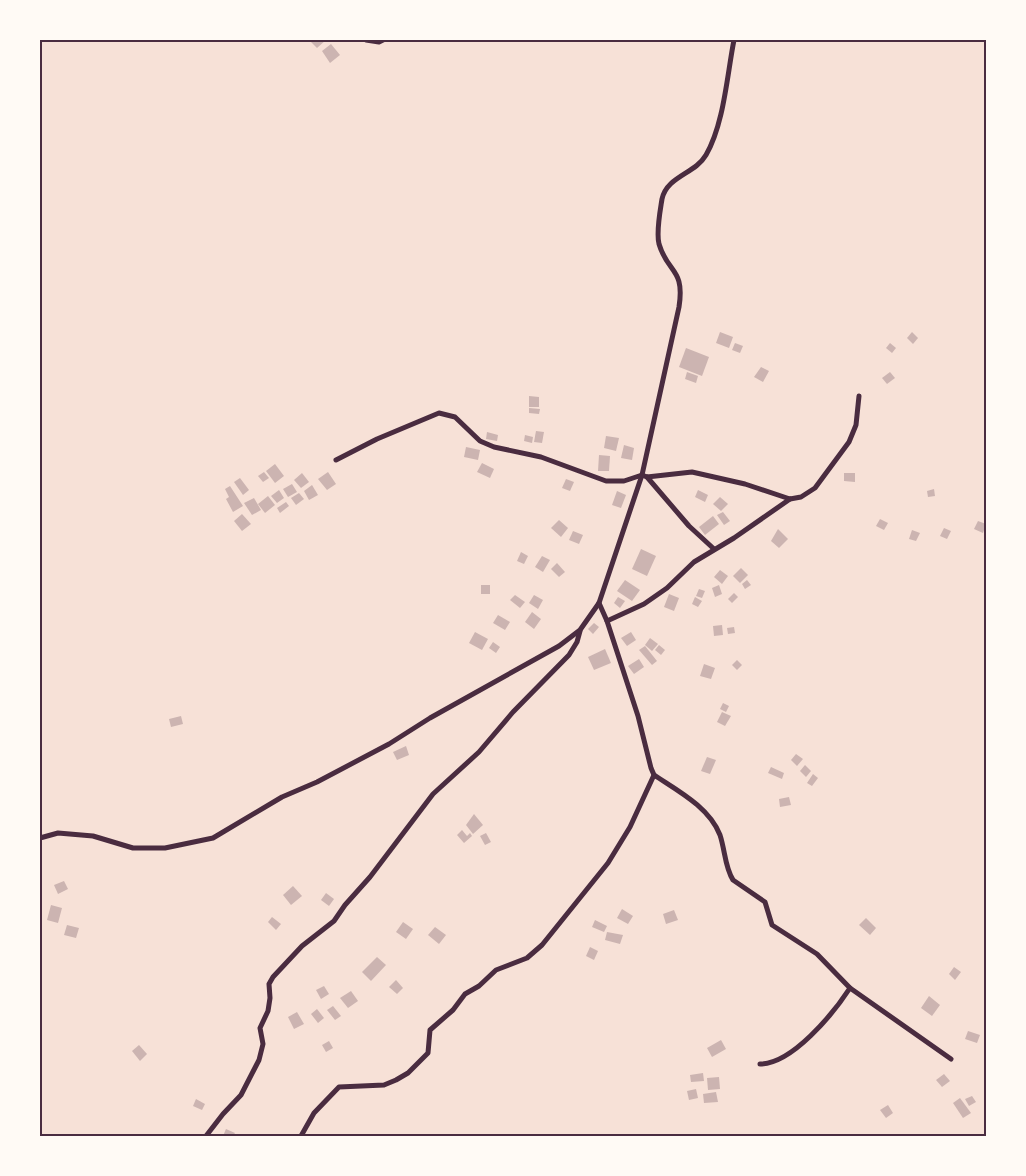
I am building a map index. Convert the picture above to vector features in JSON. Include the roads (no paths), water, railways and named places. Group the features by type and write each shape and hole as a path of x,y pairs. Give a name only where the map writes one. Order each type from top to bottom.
{"street":[{"path":"366,40 379,42 383,40"},
{"path":"40,838 58,833 93,836 133,848 165,848 213,838 282,797 317,782 389,744 430,718 559,646 580,630 599,603 645,476 681,292 679,278 658,242 663,197 671,182 697,167 706,155 722,105 734,40"},
{"path":"607,621 644,604 667,588 694,562 734,538 790,499 809,493 815,488 840,456 856,425 860,396"},
{"path":"336,460 377,439 439,413 456,417 480,441 494,447 542,457 606,481 624,481 645,476 692,472 745,484 790,499"},
{"path":"645,476 689,526 714,549"},
{"path":"599,603 607,621 654,775 694,802 713,824 720,836 730,876 736,884 765,902 772,925 817,954 850,988 951,1059"},
{"path":"206,1136 241,1095 259,1060 263,1044 260,1028 268,1011 270,998 269,984 273,977 302,946 334,921 433,794 478,752 513,712 569,655 577,642 580,630"},
{"path":"300,1136 314,1113 340,1087 384,1084 408,1073 428,1053 430,1030 453,1010 465,994 479,986 496,970 527,958 542,946 608,863 630,827 654,775"},
{"path":"760,1064 775,1062 793,1050 829,1019 850,988"}]}
